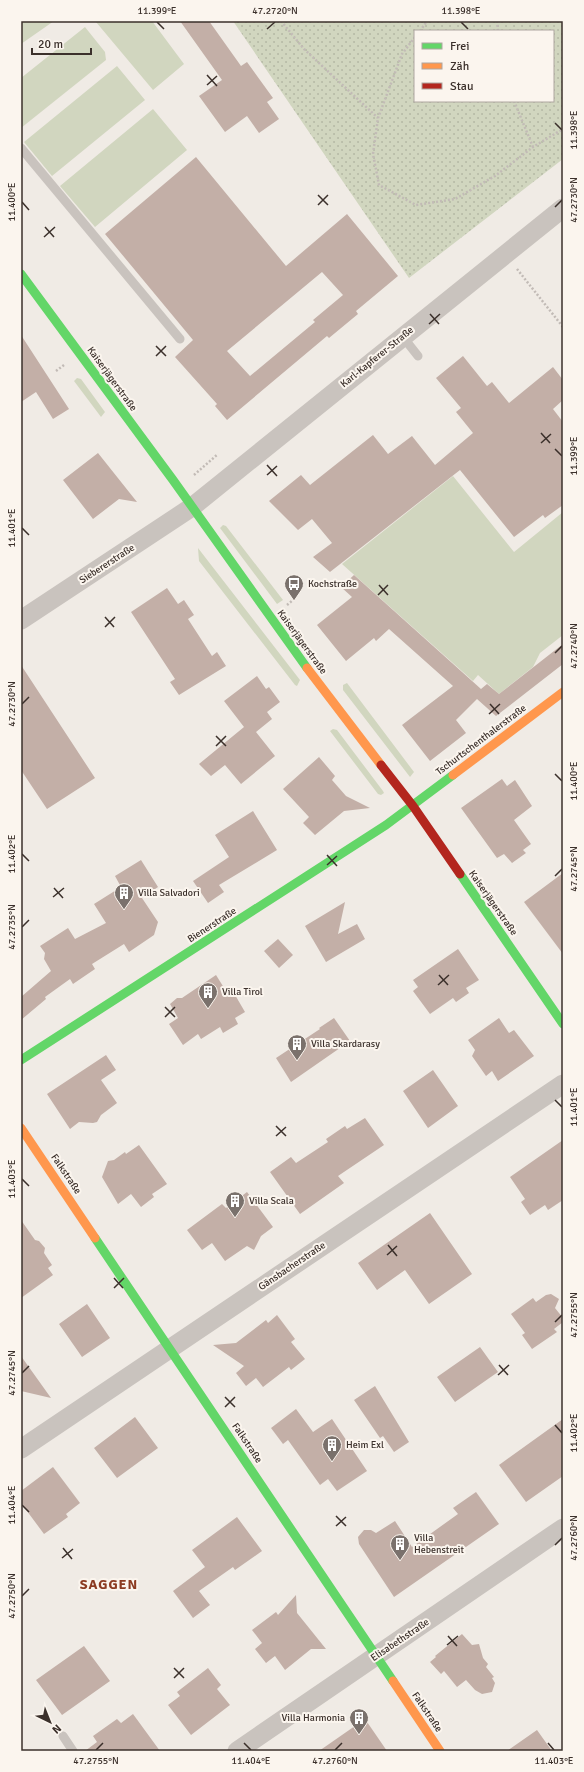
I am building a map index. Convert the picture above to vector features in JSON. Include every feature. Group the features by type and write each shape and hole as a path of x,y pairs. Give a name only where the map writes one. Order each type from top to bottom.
{"street":[{"name":"Karl-Kapferer-Straße","path":"192,508 563,208"},
{"name":"Kaiserjägerstraße","path":"22,278 179,488 325,693 413,806 563,1024"},
{"name":"Siebererstraße","path":"21,620 192,508"},
{"name":"Tschurtschenthalerstraße","path":"413,806 563,692"},
{"name":"Bienerstraße","path":"21,1060 373,834 413,806"},
{"name":"Gänsbacherstraße","path":"21,1449 563,1084"},
{"name":"Falkstraße","path":"21,1128 440,1751"},
{"name":"Elisabethstraße","path":"237,1751 563,1528"}],"lane":[{"path":"21,148 180,339"},
{"path":"403,337 418,356"},
{"path":"63,1736 73,1751"}],"path":[{"path":"282,21 304,49 378,118"},
{"path":"421,30 427,21"},
{"path":"414,38 402,54 378,118 373,154 379,185 416,205 455,199 495,176 533,147 563,129"},
{"path":"514,102 533,147"},
{"path":"524,278 563,327"},
{"path":"179,488 218,454"}],"green space":[{"path":"21,21 54,21 21,44"},
{"path":"152,21 184,64 153,90 96,22"},
{"path":"233,21 563,21 563,159 409,278"},
{"path":"85,27 105,52 106,60 21,128 21,78"},
{"path":"117,66 145,100 52,176 24,142"},
{"path":"153,109 187,150 95,227 60,186"},
{"path":"77,378 81,379 105,412 101,417 74,381"},
{"path":"453,476 514,552 563,512 563,635 540,653 533,667 499,694 478,675 473,681 342,564"},
{"path":"223,525 226,526 283,600 277,604 220,528"},
{"path":"198,548 300,680 297,686 199,561"},
{"path":"347,683 414,772 410,777 343,690 343,685"},
{"path":"333,729 337,730 384,793 381,795 378,794 330,731"}],"building":[{"path":"180,21 209,21 241,66 247,62 273,98 267,102 279,119 259,133 247,116 225,132 199,96 222,80"},
{"path":"196,157 286,266 347,214 398,276 356,311 358,314 329,338 327,336 227,420 215,406 217,404 175,357 193,340 105,234","holes":["322,272 343,295 313,320 315,322 250,376 227,351"]},
{"path":"21,335 69,409 53,419 36,392 21,402"},
{"path":"463,356 487,386 492,382 509,403 553,367 563,380 563,400 553,409 563,422 563,505 545,518 543,515 514,537 460,470 330,572 313,557 332,543 312,519 298,530 269,501 301,475 310,485 373,435 388,454 412,436 435,465 473,433 456,412 461,408 436,378"},
{"path":"98,453 137,502 119,499 93,519 63,480"},
{"path":"354,575 481,689 487,684 499,694 563,644 563,664 496,716 477,699 456,720 466,733 430,761 402,725 453,686 389,629 376,641 374,638 346,661 317,625 352,597 341,587"},
{"path":"167,588 178,604 184,600 194,615 188,619 212,656 217,652 226,666 179,695 170,682 175,679 131,612"},
{"path":"21,665 95,778 47,809 21,770"},
{"path":"257,676 266,689 269,687 280,702 267,712 272,719 256,732 275,756 241,784 225,765 211,776 199,764 244,727 224,701"},
{"path":"319,757 335,776 332,780 346,796 370,808 344,811 315,835 303,823 309,817 283,789"},
{"path":"502,779 507,786 515,780 532,806 514,820 531,844 523,850 526,853 512,863 504,854 497,858 461,808"},
{"path":"253,811 277,850 219,885 224,892 208,903 193,881 229,857 215,835"},
{"path":"141,860 158,887 142,898 158,922 154,935 129,952 124,944 92,964 95,969 73,984 70,979 45,997 46,999 21,1020 21,997 51,971 44,959 45,953 40,946 68,928 75,939 106,923 94,904 121,887 115,876"},
{"path":"563,873 563,954 524,902"},
{"path":"345,902 338,934 357,924 365,939 326,962 305,926"},
{"path":"278,939 293,955 279,968 264,951"},
{"path":"458,949 479,980 466,988 469,993 456,1002 453,998 430,1014 413,991 418,987 413,980"},
{"name":"Villa Tirol","path":"216,975 226,991 231,988 245,1012 235,1018 238,1024 223,1033 220,1027 201,1039 198,1034 183,1045 169,1024 178,1018 170,1004 177,998 182,998"},
{"path":"334,1018 350,1041 291,1082 276,1058"},
{"path":"499,1018 509,1033 514,1030 534,1056 498,1081 492,1071 486,1076 472,1056 475,1050 468,1040"},
{"path":"106,1055 116,1070 101,1080 117,1103 101,1115 97,1122 79,1122 70,1129 47,1094"},
{"path":"433,1070 458,1106 428,1128 403,1091"},
{"path":"365,1118 384,1145 338,1176 344,1183 300,1214 270,1172 291,1157 296,1163 328,1142 326,1139 345,1126 347,1129"},
{"path":"563,1140 563,1200 548,1210 545,1205 530,1215 521,1202 525,1199 510,1177"},
{"path":"139,1145 167,1184 152,1194 154,1197 141,1207 131,1194 118,1204 102,1177 108,1161 114,1160 125,1152 126,1154"},
{"name":"Villa Scala","path":"247,1192 273,1227 261,1236 254,1250 247,1246 225,1261 212,1243 202,1250 187,1230 222,1204 226,1208"},
{"path":"430,1213 472,1274 429,1304 405,1270 377,1290 358,1263"},
{"path":"21,1220 35,1240 39,1241 45,1248 44,1253 52,1265 48,1268 53,1275 21,1298"},
{"path":"551,1294 559,1299 555,1308 563,1318 563,1322 554,1329 557,1332 532,1349 522,1335 525,1333 511,1314 533,1298 536,1302 546,1295"},
{"path":"87,1304 110,1338 82,1357 59,1324"},
{"path":"277,1315 295,1339 291,1342 305,1359 291,1370 289,1367 263,1387 256,1378 246,1386 236,1373 244,1366 213,1345 236,1343 266,1320 268,1323"},
{"path":"480,1347 498,1372 455,1402 437,1377"},
{"path":"21,1356 51,1398 21,1391"},
{"path":"375,1386 409,1442 394,1452 383,1436 380,1438 354,1400"},
{"name":"Heim Exl","path":"296,1409 313,1432 332,1419 367,1471 337,1491 328,1479 320,1485 288,1440 283,1444 271,1428"},
{"path":"135,1417 158,1448 117,1478 94,1448"},
{"path":"563,1419 563,1476 526,1502 499,1465"},
{"path":"53,1467 80,1503 66,1514 68,1517 44,1534 21,1503 21,1491"},
{"path":"476,1492 499,1524 394,1597 359,1544 358,1537 364,1530 371,1530 376,1533 395,1521 412,1547 458,1514 453,1508"},
{"path":"237,1517 262,1551 235,1570 233,1567 199,1591 210,1605 193,1618 173,1591 205,1567 192,1550"},
{"path":"296,1595 297,1613 326,1649 311,1649 285,1670 275,1656 266,1663 255,1649 262,1643 252,1630 276,1612 278,1615"},
{"path":"462,1634 472,1645 479,1644 483,1658 488,1664 486,1667 494,1677 492,1678 495,1683 492,1692 482,1694 475,1690 466,1680 457,1687 444,1671 441,1674 430,1662 436,1657 435,1656"},
{"path":"84,1646 110,1681 62,1715 36,1680"},
{"path":"208,1668 221,1685 217,1689 230,1705 191,1735 168,1705 180,1696 177,1692"},
{"path":"133,1714 160,1751 85,1751 97,1742 93,1736 117,1719 121,1723"},
{"name":"Villa Harmonia","path":"365,1719 387,1751 319,1751"},
{"path":"537,1730 552,1751 507,1751"}],"traffic: fast":[{"path":"21,274 173,480 307,668"},
{"path":"21,1060 386,825 453,775"},
{"path":"460,874 563,1024"},
{"path":"95,1238 393,1681"}],"traffic: slow":[{"path":"307,668 381,765"},
{"path":"453,775 563,692"},
{"path":"21,1128 95,1238"},
{"path":"393,1681 440,1751"}],"traffic: jam":[{"path":"381,765 413,806 460,874"}],"place":[{"name":"Kochstraße","path":"294,601"},
{"name":"Villa Salvadori","path":"124,910"},
{"name":"Villa Tirol","path":"208,1009"},
{"name":"Villa Skardarasy","path":"297,1061"},
{"name":"Villa Scala","path":"235,1218"},
{"name":"Heim Exl","path":"332,1462"},
{"name":"Villa Hebenstreit","path":"400,1561"},
{"name":"Villa Harmonia","path":"359,1735"}],"district":[{"name":"SAGGEN","path":"109,1584"}]}
